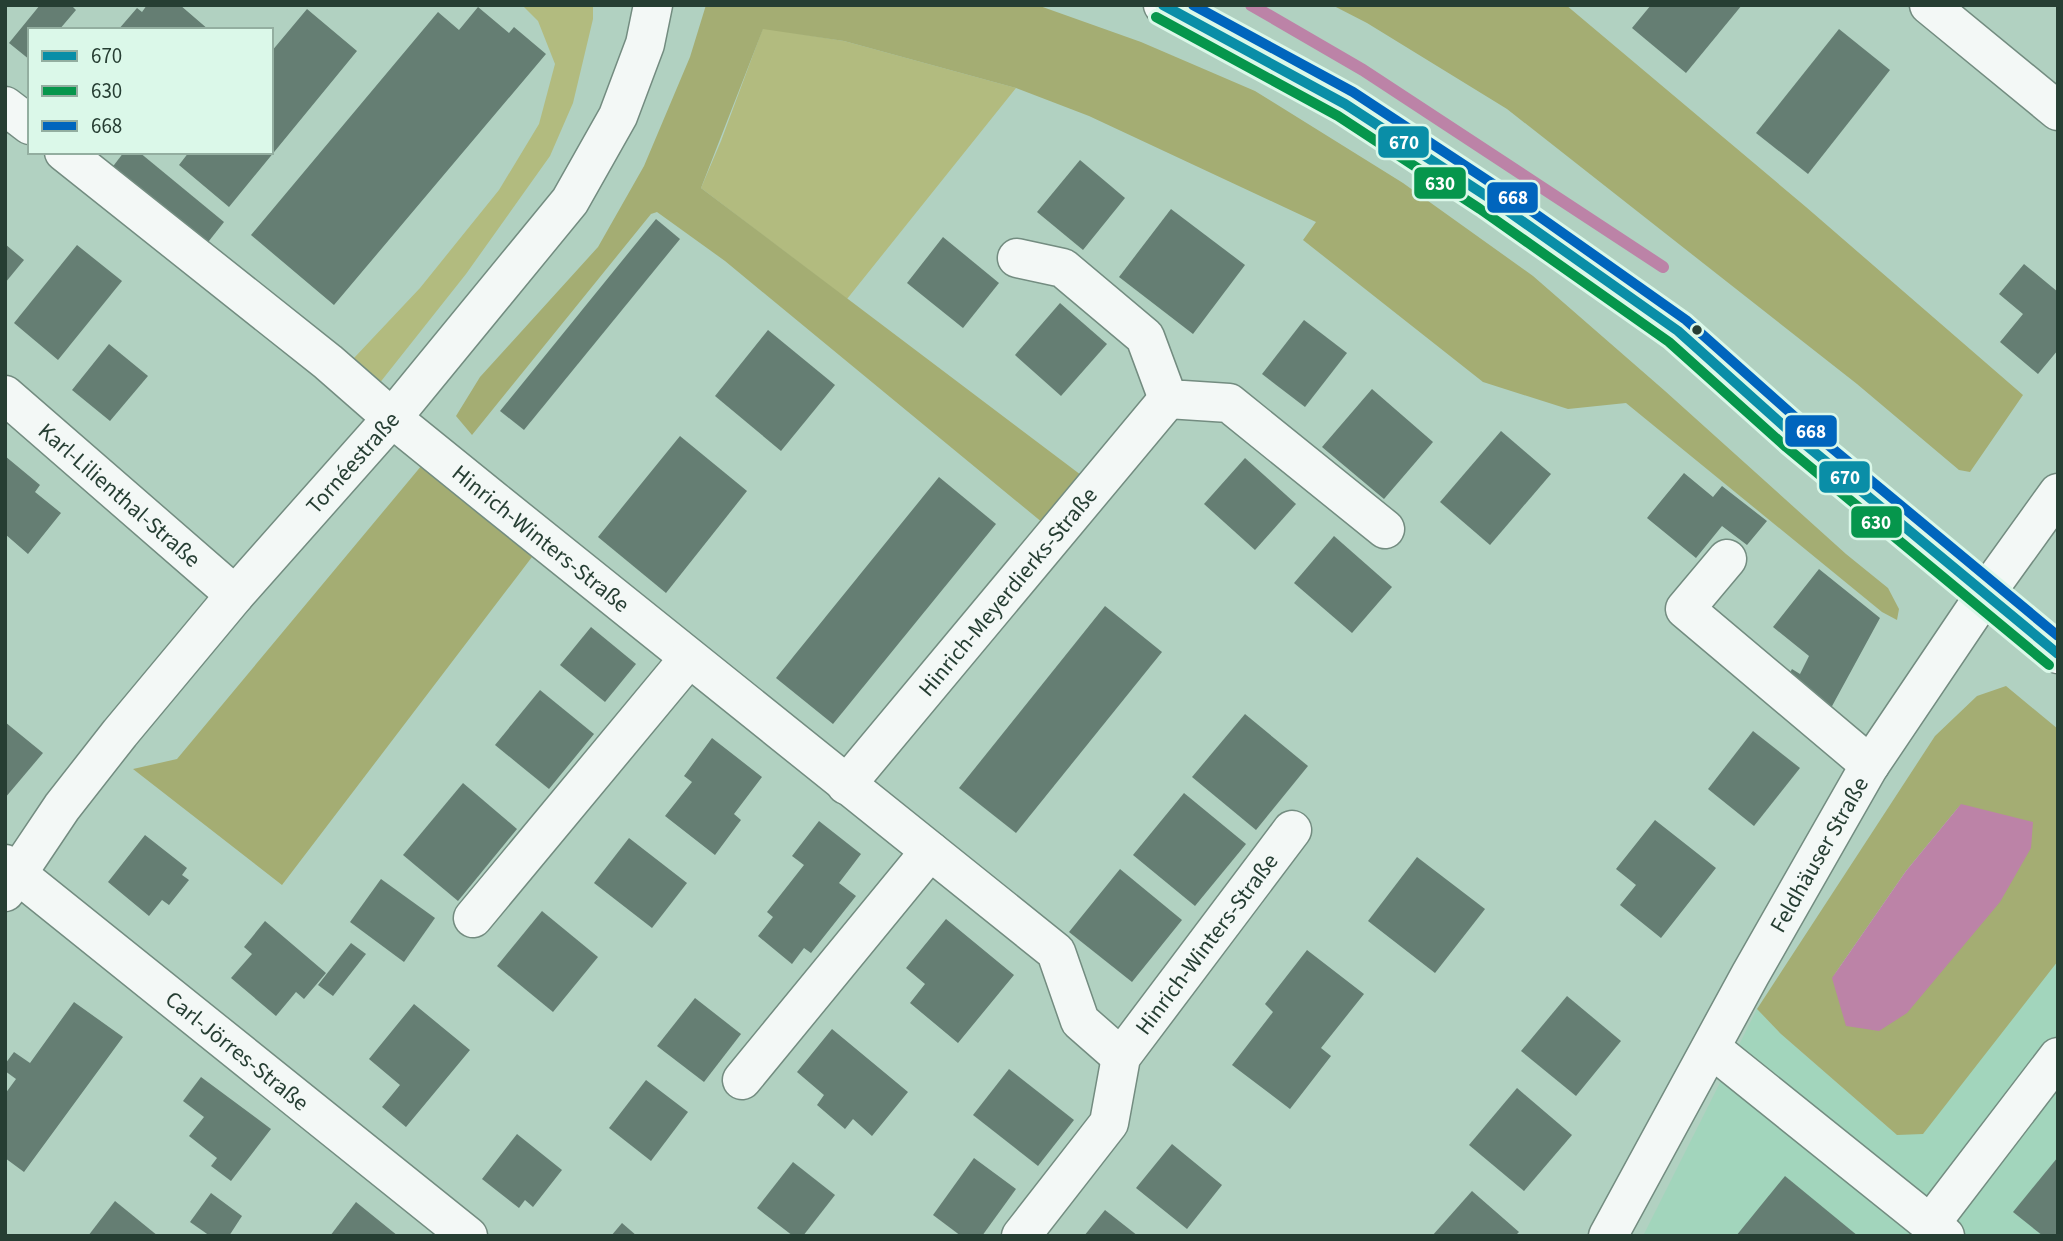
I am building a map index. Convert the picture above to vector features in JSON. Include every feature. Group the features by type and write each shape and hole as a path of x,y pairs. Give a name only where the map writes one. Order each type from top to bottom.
{"street":[{"name":"Tornéestraße","path":"9,876 120,733 235,595 392,418 570,201 618,116 645,44 653,5"},
{"path":"1163,5 1345,104 1488,197 1678,331 1795,436 2058,654"},
{"path":"1929,5 2058,111"},
{"path":"5,106 28,123"},
{"name":"Hinrich-Winters-Straße","path":"67,154 328,362 392,418 1056,952 1080,1021 1121,1057"},
{"path":"1017,258 1063,268 1145,337 1168,399 1229,403 1385,529"},
{"name":"Karl-Lilienthal-Straße","path":"5,395 235,595"},
{"name":"Hinrich-Meyerdierks-Straße","path":"846,785 1168,399"},
{"name":"Feldhäuser Straße","path":"1608,1236 1871,765 1986,593 2058,493"},
{"path":"1727,559 1685,609 1871,765"},
{"path":"473,919 689,658"},
{"name":"Hinrich-Winters-Straße","path":"1021,1236 1109,1123 1121,1057 1292,830"},
{"path":"742,1080 930,851"},
{"name":"Carl-Jörres-Straße","path":"9,876 468,1236"},
{"path":"1711,1048 1938,1229 2058,1057"}],"shaded area":[{"path":"522,5 593,5 593,19 573,103 550,156 466,274 363,404 338,375 420,288 499,190 539,124 555,64 538,21"},
{"path":"706,5 1037,5 1141,42 1255,91 1403,183 1533,276 1846,554 1888,588 1899,609 1897,620 1882,612 1626,403 1568,409 1483,382 1303,240 1316,222 1089,116 1016,88 844,41 763,29 701,188 1081,475 1043,523 725,261 657,212 651,214 472,435 456,416 480,377 598,247 644,166 690,57"},
{"path":"1332,5 1566,5 1806,207 2023,395 1970,472 1959,470 1857,384 1507,109 1367,23"},
{"path":"763,28 844,41 1016,88 847,299 701,188"},
{"path":"422,465 532,557 282,885 133,769 177,759"},
{"path":"2006,686 2058,729 2058,961 1923,1134 1897,1135 1781,1034 1757,1009 1935,736 1977,696","holes":["1961,804 1832,978 1906,871"]},
{"path":"1961,804 2033,822 2031,848 2000,902 1907,1013 1879,1031 1846,1026 1832,978 1906,871"},
{"path":"2058,961 2058,1236 1643,1236 1757,1009 1781,1034 1897,1135"}],"building":[{"path":"40,5 71,5 76,10 61,28 28,28 28,58 9,43"},
{"path":"147,5 180,5 207,28 120,28 137,8 142,12"},
{"path":"1651,5 1742,5 1686,73 1632,28"},
{"path":"478,7 509,33 514,27 546,54 334,305 251,235 438,12 459,30"},
{"path":"307,9 357,51 273,153 273,50"},
{"path":"1839,29 1890,70 1808,174 1756,133"},
{"path":"122,154 141,154 224,222 205,246 111,169"},
{"path":"187,154 272,154 229,207 179,165"},
{"path":"1080,160 1125,198 1083,250 1037,212"},
{"path":"1171,209 1245,265 1193,334 1119,277"},
{"path":"656,219 680,239 524,430 500,411"},
{"path":"943,237 999,283 963,328 907,283"},
{"path":"5,244 24,260 5,283"},
{"path":"77,245 122,281 58,360 14,323"},
{"path":"2024,264 2058,292 2058,350 2038,374 2000,342 2023,314 1999,294"},
{"path":"1060,303 1107,344 1061,396 1015,355"},
{"path":"1304,320 1347,353 1305,407 1262,374"},
{"path":"768,330 835,385 781,451 715,396"},
{"path":"109,344 148,376 110,421 72,390"},
{"path":"1372,389 1433,442 1384,499 1322,447"},
{"path":"1501,431 1551,474 1490,545 1440,502"},
{"path":"680,436 747,491 666,593 598,537"},
{"path":"5,456 40,485 35,492 61,513 28,554 5,534"},
{"path":"1245,458 1296,504 1255,550 1204,504"},
{"path":"1684,473 1713,497 1722,486 1767,521 1747,545 1722,526 1696,558 1647,518"},
{"path":"939,477 996,524 833,724 776,678"},
{"path":"1334,536 1392,587 1352,633 1294,583"},
{"path":"1819,569 1880,618 1825,719 1784,684 1792,669 1800,674 1809,656 1773,627"},
{"path":"1105,606 1162,652 1016,833 959,788"},
{"path":"591,627 636,664 605,702 560,665"},
{"path":"540,690 594,734 549,789 495,745"},
{"path":"1245,714 1308,766 1256,830 1192,777"},
{"path":"5,722 43,753 5,798"},
{"path":"1753,731 1800,768 1754,826 1708,789"},
{"path":"712,738 762,777 734,814 741,820 715,855 665,816 692,782 684,776"},
{"path":"463,783 517,829 458,901 403,855"},
{"path":"1184,793 1246,844 1195,906 1133,855"},
{"path":"1655,820 1716,868 1661,938 1620,905 1636,885 1616,869"},
{"path":"819,821 861,854 839,883 856,896 811,953 804,948 792,964 758,936 773,917 767,912 804,865 792,856"},
{"path":"145,835 187,868 182,875 189,880 169,905 162,900 149,916 108,882"},
{"path":"629,838 687,883 652,928 594,883"},
{"path":"1417,857 1485,909 1435,973 1368,921"},
{"path":"1120,869 1182,920 1132,982 1069,932"},
{"path":"381,879 435,918 404,962 350,922"},
{"path":"542,911 598,957 553,1012 497,966"},
{"path":"946,919 1014,975 958,1043 910,1003 925,984 906,968"},
{"path":"265,921 326,973 304,999 296,992 276,1016 231,978 252,954 244,947"},
{"path":"351,943 366,954 333,996 318,985"},
{"path":"1307,950 1364,994 1321,1048 1331,1056 1290,1109 1232,1065 1273,1012 1265,1004"},
{"path":"1567,996 1621,1041 1576,1096 1521,1051"},
{"path":"695,998 741,1034 704,1082 657,1046"},
{"path":"74,1002 123,1037 24,1172 5,1158 5,1094 16,1079 5,1071 5,1064 14,1052 30,1063"},
{"path":"414,1004 470,1050 406,1127 382,1107 400,1085 369,1059"},
{"path":"832,1029 908,1092 872,1136 853,1119 845,1129 817,1105 824,1095 797,1072"},
{"path":"1009,1069 1074,1120 1038,1166 973,1115"},
{"path":"201,1077 271,1129 231,1181 211,1166 217,1158 189,1136 204,1117 183,1101"},
{"path":"646,1080 688,1112 651,1161 609,1128"},
{"path":"1517,1088 1572,1135 1524,1191 1469,1145"},
{"path":"517,1134 562,1170 533,1207 525,1200 519,1208 482,1179"},
{"path":"1172,1144 1222,1185 1187,1229 1136,1188"},
{"path":"2058,1157 2058,1236 2043,1236 2013,1212"},
{"path":"974,1158 1016,1189 982,1236 961,1236 933,1215"},
{"path":"793,1162 835,1195 803,1236 793,1236 757,1208"},
{"path":"1785,1176 1858,1236 1736,1236"},
{"path":"1472,1191 1519,1232 1515,1236 1432,1236"},
{"path":"211,1193 242,1216 229,1236 210,1236 190,1222"},
{"path":"115,1201 158,1236 88,1236"},
{"path":"356,1202 398,1236 330,1236"},
{"path":"1105,1210 1138,1236 1084,1236"},
{"path":"622,1223 637,1236 611,1236"}],"waterway":[{"path":"1251,5 1363,70 1663,267"}],"transit line":[{"name":"670","path":"1163,5 1345,104 1488,197 1678,331 1795,436 2058,654"},
{"name":"668","path":"1193,5 1353,92 1496,186 1686,320 1804,425 2058,636"},
{"name":"630","path":"1156,17 1338,116 1480,209 1669,342 1786,447 2049,665"}]}
